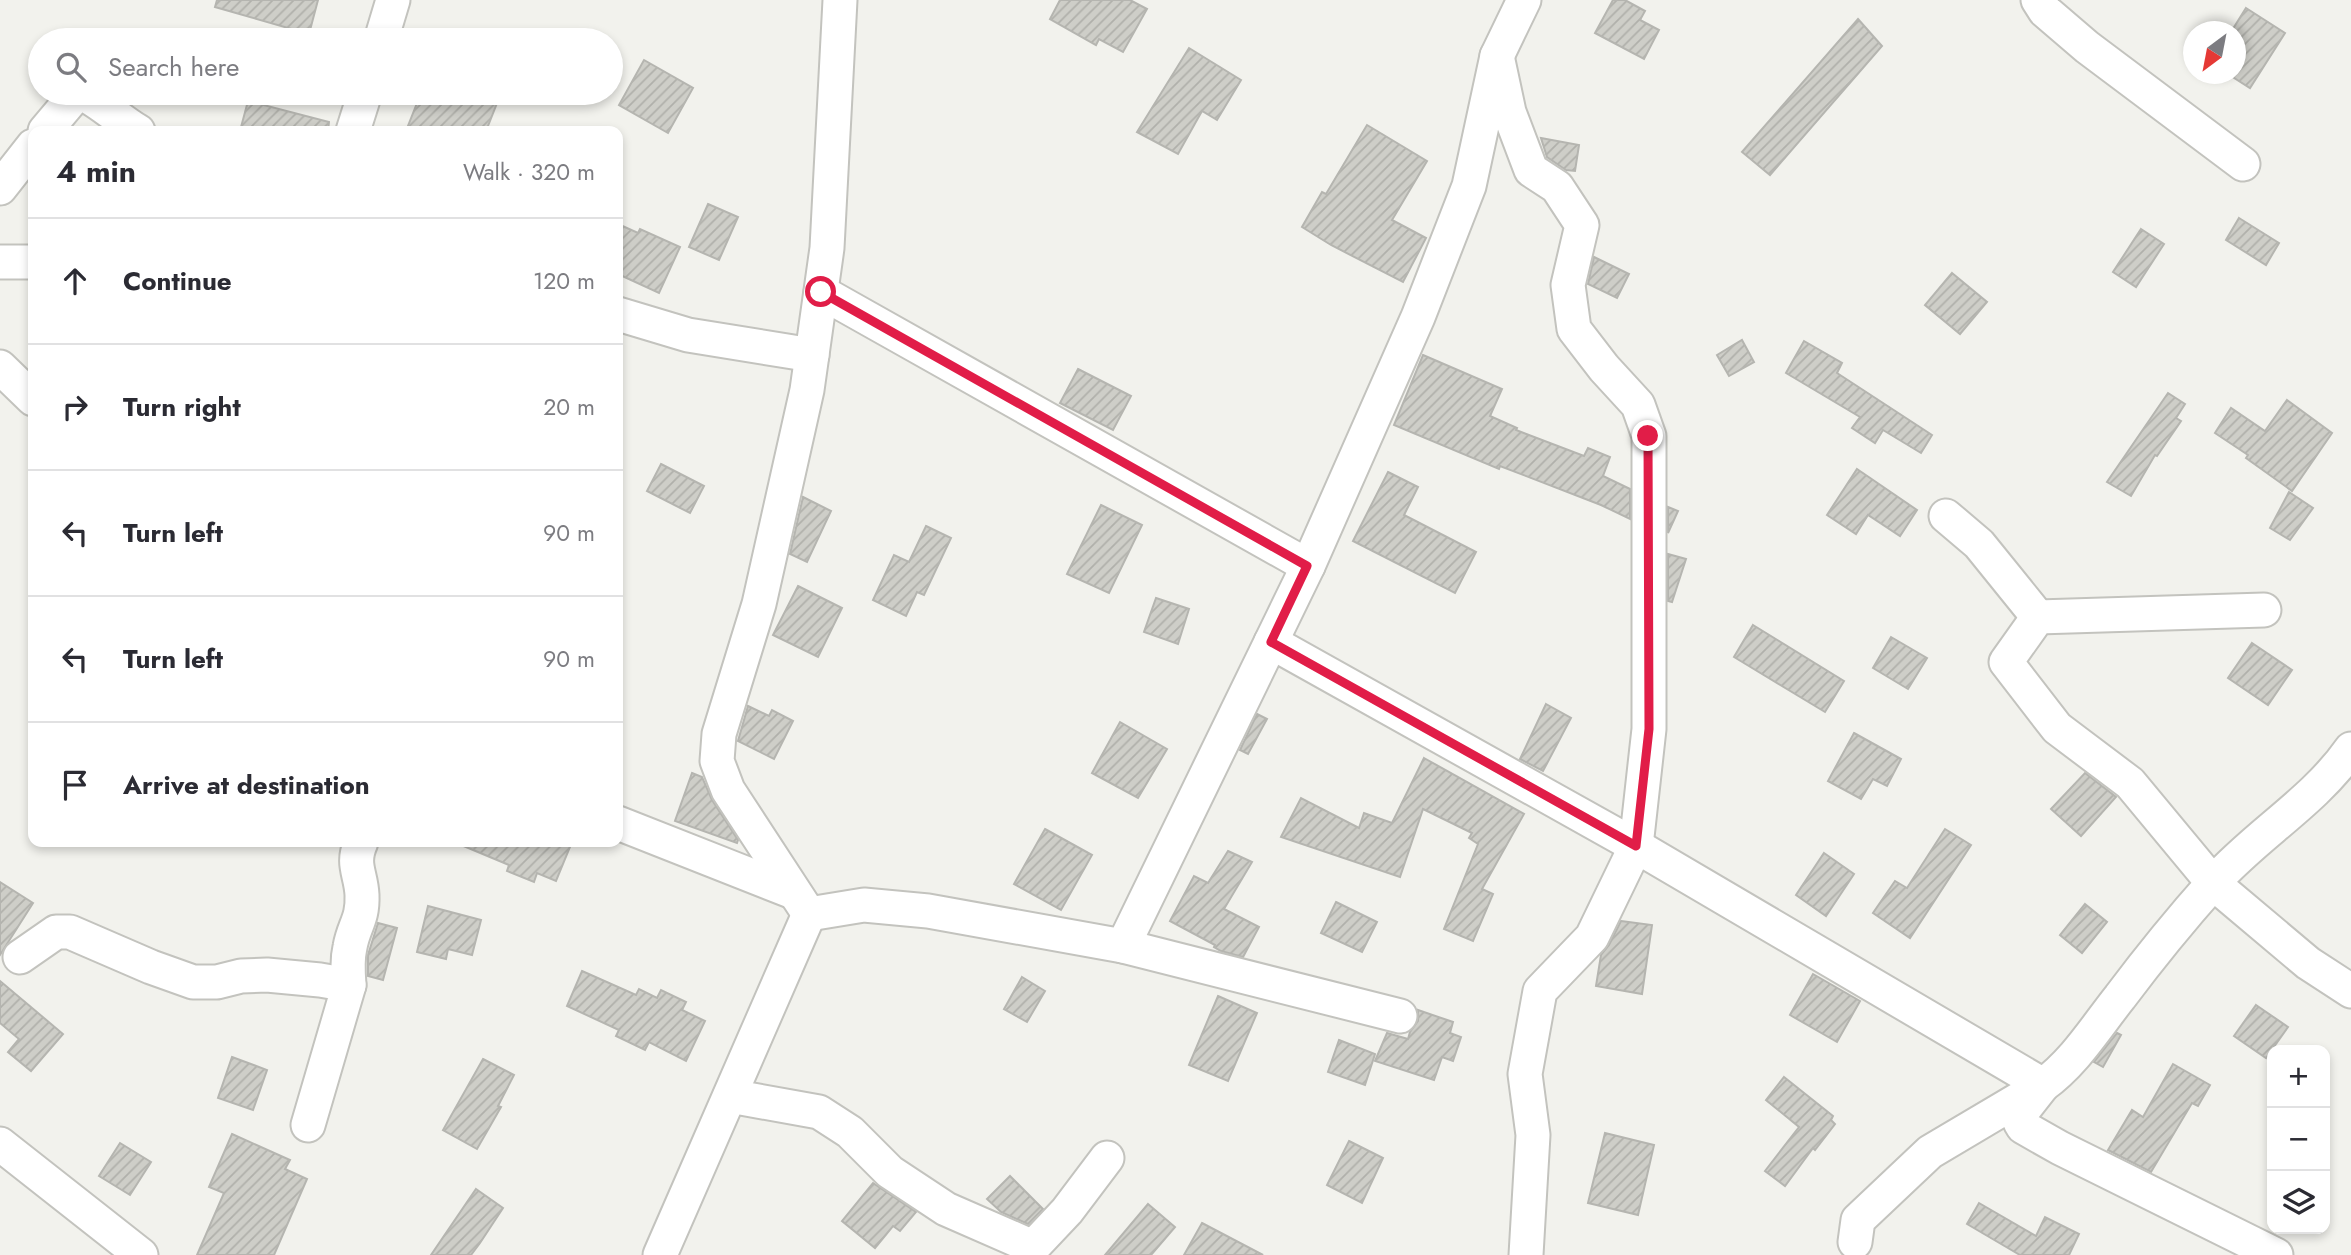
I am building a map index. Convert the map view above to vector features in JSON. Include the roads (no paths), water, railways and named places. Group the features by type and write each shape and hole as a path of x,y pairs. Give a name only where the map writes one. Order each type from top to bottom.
{"street":[{"path":"385,28 393,0"},
{"path":"801,903 728,790 717,761 719,734 759,604 807,390 827,248 841,0"},
{"path":"1123,946 1307,566 1418,317 1469,186 1497,56 1524,0"},
{"path":"2038,0 2045,11 2087,47 2243,164"},
{"path":"1497,56 1509,112 1531,170 1558,187 1582,225 1568,285 1574,329 1604,368 1638,405 1648,436 1649,729 1636,846 1592,937 1539,991 1525,1073 1533,1135 1526,1255"},
{"path":"49,126 67,105"},
{"path":"99,105 129,126"},
{"path":"355,126 361,105"},
{"path":"0,188 28,152"},
{"path":"0,262 28,262"},
{"path":"821,292 1307,566"},
{"path":"623,316 688,335 812,355"},
{"path":"0,367 28,394"},
{"path":"1946,516 1979,544 2038,617"},
{"path":"2038,617 2264,610"},
{"path":"2038,617 2006,662 2057,728 2130,783 2213,883 2308,963 2351,991"},
{"path":"1271,642 1636,846 2043,1085"},
{"path":"2276,1255 2060,1148 2023,1127 2020,1122 2021,1113 2043,1085 2068,1063 2151,955 2213,883 2236,858 2300,806 2351,749"},
{"path":"623,825 801,903 928,911 1123,946 1400,1016"},
{"path":"308,1125 349,985 350,943 362,915 362,891 356,869 360,847"},
{"path":"660,1255 730,1096 801,903"},
{"path":"20,957 56,932 70,932 193,982 217,982 242,976 267,975 349,985"},
{"path":"1854,1242 1858,1220 1930,1152 2043,1085"},
{"path":"730,1096 819,1112 850,1132 890,1172 946,1209 1033,1247 1066,1211 1107,1158"},
{"path":"0,1144 141,1255"},
{"path":"1039,1255 1049,1249 1055,1255"}]}
